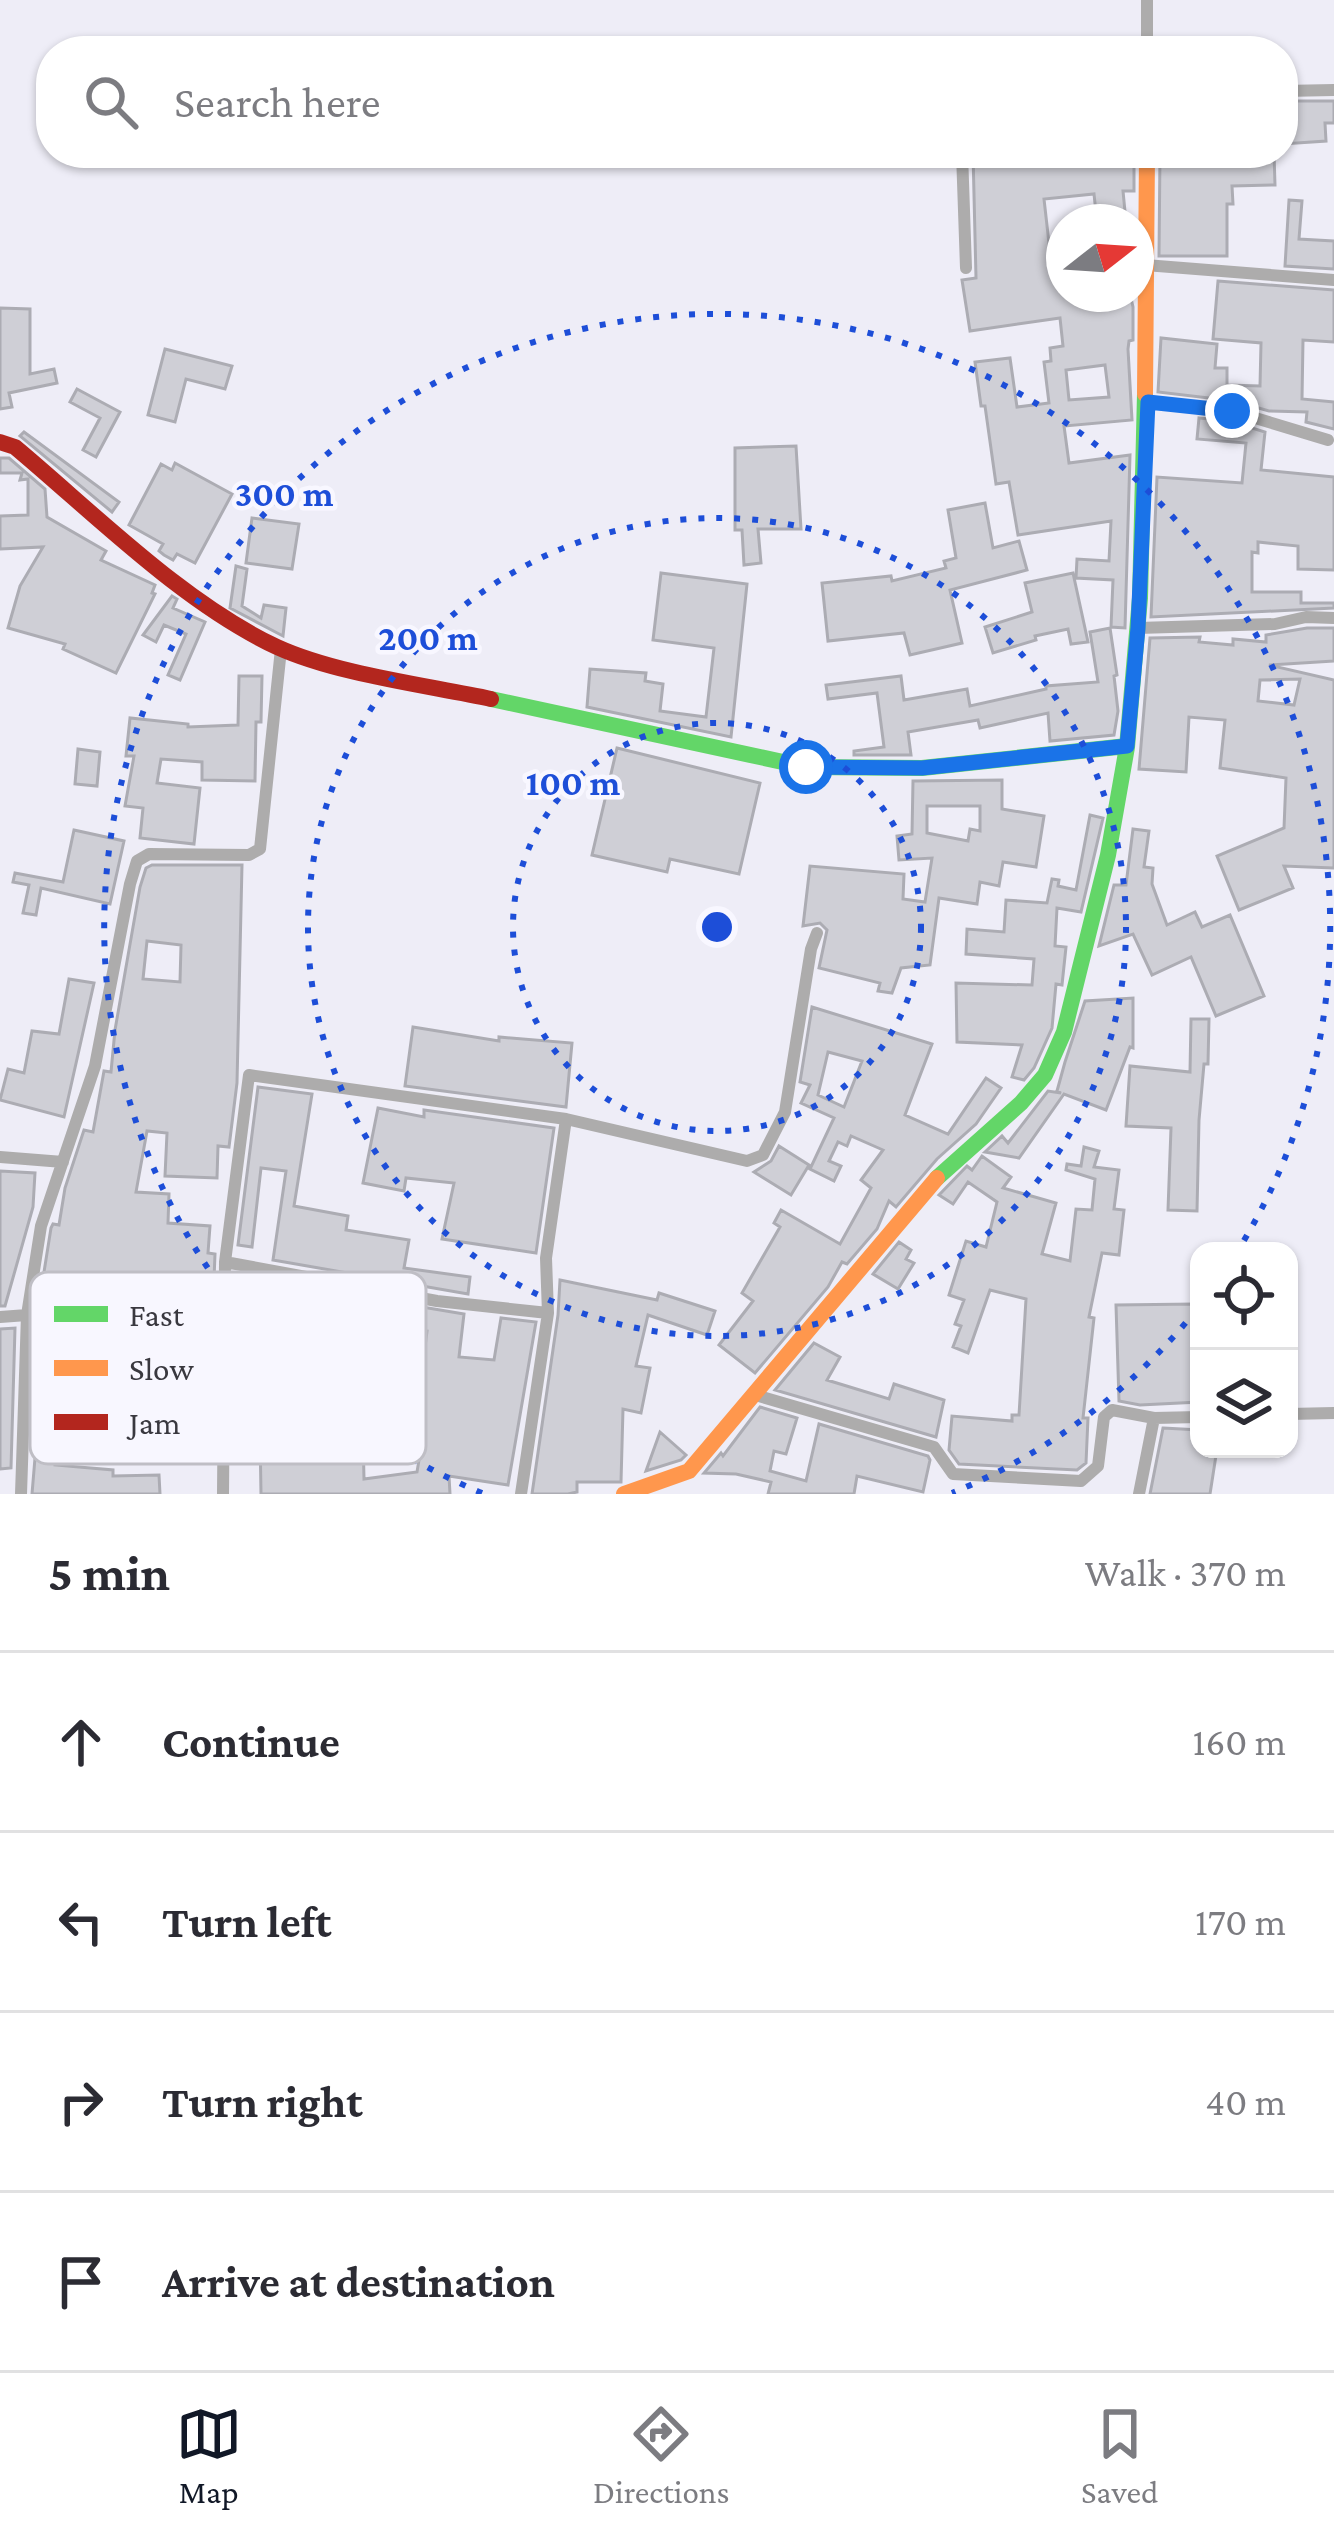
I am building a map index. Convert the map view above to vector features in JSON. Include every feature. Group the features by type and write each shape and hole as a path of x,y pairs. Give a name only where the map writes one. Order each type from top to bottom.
{"street":[{"path":"1148,0 1148,36"},
{"path":"1298,91 1334,90"},
{"path":"963,168 966,268"},
{"path":"1146,204 1147,168"},
{"path":"1154,266 1334,280"},
{"path":"624,1494 688,1471 946,1167 1021,1103 1045,1075 1064,1032 1127,746 1138,628 1148,402 1146,312"},
{"path":"1148,402 1232,411 1328,440"},
{"path":"0,442 15,447 216,615 281,649 532,710 806,767 922,768 1127,746"},
{"path":"1138,628 1334,618"},
{"path":"34,1272 41,1226 95,1066 137,861 169,851 249,855 260,849 281,649"},
{"path":"225,1272 249,1075 566,1118 746,1161 763,1155 785,1112 817,933"},
{"path":"521,1494 548,1313 546,1258 566,1118"},
{"path":"0,1157 63,1162"},
{"path":"225,1262 279,1272"},
{"path":"21,1494 30,1296"},
{"path":"426,1299 548,1313"},
{"path":"0,1317 27,1315"},
{"path":"752,1394 934,1447 953,1474 981,1478 1081,1481 1098,1466 1103,1417 1112,1410 1154,1418 1190,1417"},
{"path":"1298,1414 1334,1413"},
{"path":"1139,1494 1154,1418"},
{"path":"224,1464 224,1494"}],"building":[{"path":"1298,101 1334,101 1334,123 1325,123 1326,141 1298,143"},
{"path":"973,168 1134,168 1134,191 1123,191 1124,204 1095,204 1094,194 1044,199 1046,312 1133,312 1133,340 1128,349 1132,420 1064,426 1069,463 1130,455 1125,628 1111,627 1113,580 1076,578 1077,559 1109,561 1111,521 1018,535 1009,482 996,484 975,362 1010,358 1017,407 1049,403 1044,362 1051,361 1050,348 1063,346 1060,318 970,331 962,280 976,278","holes":["1105,365 1109,397 1069,400 1066,370"]},
{"path":"1160,168 1274,168 1275,185 1232,186 1233,204 1227,204 1227,256 1159,256"},
{"path":"1289,200 1302,201 1299,239 1334,241 1334,269 1285,266"},
{"path":"1218,281 1334,290 1334,342 1303,340 1302,399 1334,402 1334,429 1306,422 1307,412 1269,411 1234,401 1158,392 1161,338 1217,344 1215,368 1227,368 1227,385 1260,386 1261,343 1213,339"},
{"path":"0,308 30,309 30,374 54,369 57,383 9,393 12,407 0,409"},
{"path":"165,349 232,366 225,389 186,379 175,422 148,415"},
{"path":"77,389 120,412 96,457 83,450 100,418 70,402"},
{"path":"1199,418 1265,432 1261,470 1334,477 1334,570 1298,569 1298,546 1258,542 1258,553 1252,552 1252,592 1301,592 1301,603 1334,603 1334,608 1151,617 1157,477 1242,483 1246,443 1197,439"},
{"path":"24,432 119,502 112,512 20,436"},
{"path":"796,446 801,529 758,529 761,563 744,565 742,530 735,530 735,448"},
{"path":"0,458 9,458 45,489 47,517 106,551 101,560 155,585 155,594 116,673 63,649 65,644 8,628 20,586 43,547 0,549 0,516 28,515 28,479 20,480 22,473 0,473"},
{"path":"175,463 232,494 195,563 177,554 173,560 164,555 159,551 163,544 129,525 161,464 172,470"},
{"path":"985,503 993,548 1019,541 1027,570 950,590 962,643 910,655 904,633 828,641 822,583 891,576 892,581 946,568 944,561 956,558 948,510"},
{"path":"252,518 299,524 292,569 246,563"},
{"path":"236,566 247,569 242,606 261,618 264,605 286,608 283,636 230,608"},
{"path":"661,573 747,584 731,737 587,707 590,669 646,673 645,681 663,684 660,711 706,717 714,648 653,640"},
{"path":"1073,573 1088,642 1071,644 1068,629 993,653 985,627 1032,612 1025,583"},
{"path":"172,596 177,599 173,608 205,622 180,680 168,675 186,634 164,625 156,642 143,635"},
{"path":"1110,628 1117,675 1114,735 1050,741 1048,713 980,728 978,720 908,732 911,755 854,755 854,751 884,747 877,693 828,699 826,685 901,676 904,700 967,689 970,706 1046,686 1098,682 1090,632"},
{"path":"1334,628 1334,661 1269,665 1334,680 1334,868 1284,866 1293,888 1239,910 1217,856 1284,828 1286,778 1220,768 1225,720 1189,717 1186,772 1139,769 1150,638 1200,637 1199,642 1233,645 1233,639 1266,642 1266,635","holes":["1300,679 1294,705 1258,701 1260,680"]},
{"path":"239,676 262,676 255,781 202,780 202,762 161,759 157,783 200,788 194,844 140,838 143,808 125,806 134,756 126,756 130,718 188,727 238,725"},
{"path":"617,748 760,783 739,874 670,859 667,872 592,855"},
{"path":"78,749 100,752 97,786 75,784"},
{"path":"1002,780 1002,809 1044,816 1036,867 1003,862 999,886 980,882 977,904 939,898 930,965 901,968 892,993 878,991 880,983 819,968 827,930 820,923 803,926 810,866 904,874 903,899 925,902 932,858 899,860 897,836 912,834 913,781","holes":["927,806 980,806 980,831 970,829 968,841 927,833"]},
{"path":"1090,815 1103,818 1081,912 1057,908 1055,946 1066,947 1052,1028 1034,1068 1024,1080 1012,1077 1022,1045 957,1042 956,983 1032,985 1034,959 966,954 967,929 1004,932 1006,900 1047,903 1052,879 1059,880 1058,886 1076,890"},
{"path":"1133,829 1149,831 1144,867 1153,868 1152,884 1167,925 1195,912 1202,927 1230,915 1264,996 1216,1016 1191,957 1152,975 1133,934 1099,946 1114,885 1126,885"},
{"path":"74,830 124,841 110,904 41,888 36,915 23,913 29,885 13,882 15,873 63,882"},
{"path":"152,865 242,865 237,1083 229,1147 218,1146 217,1178 165,1176 167,1133 147,1131 136,1192 169,1194 168,1223 210,1226 208,1253 215,1254 214,1272 44,1272 51,1228 59,1225 65,1188 84,1130 93,1132 104,1071 111,1072 146,868","holes":["147,941 181,945 180,982 143,979"]},
{"path":"69,979 94,983 64,1117 0,1100 8,1069 24,1073 32,1031 59,1034"},
{"path":"1133,998 1133,1048 1106,1110 1064,1094 1019,1158 985,1152 1002,1136 1008,1143 1048,1091 1061,1093 1057,1091 1085,1001"},
{"path":"812,1007 932,1044 905,1115 948,1134 986,1078 1001,1088 976,1124 937,1159 896,1207 889,1201 877,1229 847,1264 842,1262 828,1287 755,1373 719,1345 753,1301 742,1293 780,1227 774,1223 781,1210 840,1244 871,1188 861,1180 883,1150 851,1136 847,1146 838,1142 829,1161 841,1166 834,1181 810,1169 834,1118 801,1103 810,1085 800,1082","holes":["828,1052 862,1061 844,1107 818,1095"]},
{"path":"1191,1019 1209,1019 1199,1120 1197,1211 1168,1210 1171,1128 1126,1126 1130,1066 1190,1072"},
{"path":"413,1027 499,1041 499,1037 572,1043 566,1107 405,1086"},
{"path":"258,1087 312,1094 294,1206 348,1216 346,1230 409,1240 404,1268 470,1277 468,1294 426,1287 426,1272 342,1272 273,1260 286,1171 261,1168 252,1247 238,1245"},
{"path":"378,1108 424,1117 424,1110 554,1128 536,1253 442,1239 454,1183 406,1178 404,1191 363,1183"},
{"path":"779,1146 809,1165 791,1195 754,1172 771,1161"},
{"path":"1084,1147 1099,1151 1094,1167 1119,1170 1114,1209 1124,1210 1119,1255 1102,1253 1089,1317 1094,1318 1083,1418 1088,1418 1086,1463 1077,1470 959,1464 949,1450 952,1416 1012,1421 1012,1415 1019,1415 1026,1299 990,1290 968,1353 953,1347 964,1300 949,1295 966,1241 986,1247 997,1202 968,1182 953,1204 939,1195 967,1166 972,1170 982,1156 1011,1177 1003,1188 1056,1203 1042,1254 1070,1261 1076,1209 1092,1210 1095,1179 1066,1170 1067,1164 1081,1166"},
{"path":"0,1171 35,1173 33,1207 5,1306 0,1306"},
{"path":"899,1242 911,1250 906,1259 914,1263 898,1289 873,1274"},
{"path":"560,1280 657,1300 659,1293 715,1311 707,1335 648,1315 636,1366 650,1368 641,1413 623,1409 621,1482 577,1482 577,1492 532,1494 558,1315"},
{"path":"1190,1304 1190,1402 1119,1401 1116,1305"},
{"path":"426,1308 464,1314 459,1357 494,1360 501,1318 536,1322 508,1485 449,1476 450,1494 261,1494 260,1464 364,1464 364,1479 417,1472 418,1464 426,1464"},
{"path":"15,1328 11,1468 0,1469 0,1329"},
{"path":"814,1343 840,1357 827,1380 889,1399 894,1384 944,1400 936,1437 775,1390"},
{"path":"760,1407 797,1418 786,1454 774,1451 770,1471 806,1481 819,1424 928,1456 923,1492 857,1476 854,1494 768,1494 771,1482 704,1473"},
{"path":"1163,1428 1190,1430 1190,1458 1216,1458 1210,1494 1150,1494"},
{"path":"660,1432 686,1455 646,1471"},
{"path":"34,1464 113,1470 113,1476 159,1475 160,1494 32,1494"}],"traffic: fast":[{"path":"937,1178 1021,1103 1045,1075 1064,1032 1108,855 1127,747 1140,598 1145,394"},
{"path":"491,699 806,767 922,768 1127,746"}],"traffic: slow":[{"path":"1145,394 1147,168"},
{"path":"624,1494 689,1471 937,1178"}],"traffic: jam":[{"path":"0,442 15,447 174,582 242,629 300,656 353,672 491,699"}],"route":[{"path":"806,767 922,768 1127,746 1138,628 1148,402 1232,411"}]}
